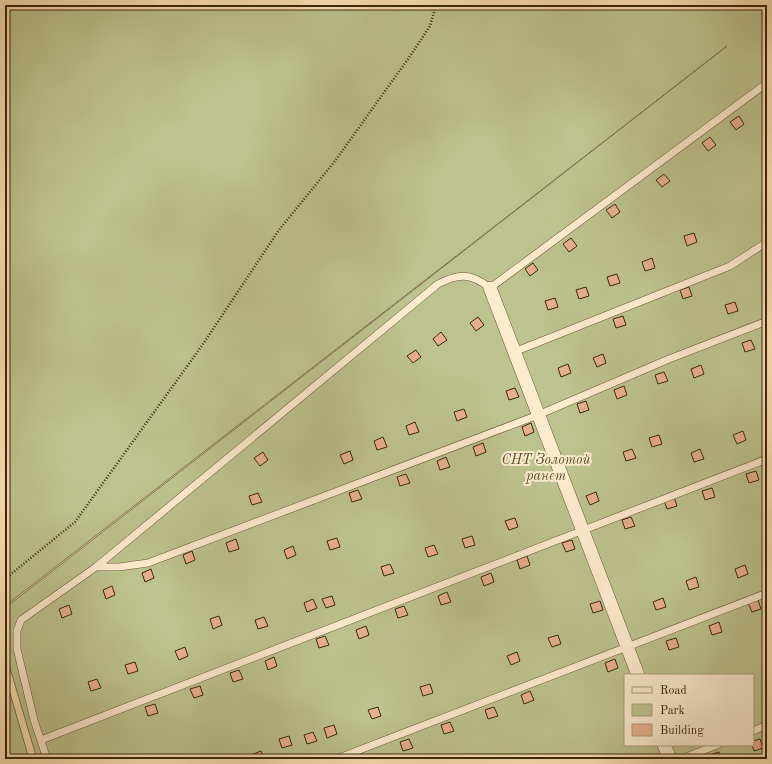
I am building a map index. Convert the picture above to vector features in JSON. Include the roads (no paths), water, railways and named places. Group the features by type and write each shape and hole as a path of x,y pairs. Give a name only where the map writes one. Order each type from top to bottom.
{"street":[{"path":"490,288 638,674"},
{"path":"664,746 670,759"}],"lane":[{"path":"47,759 42,740 34,720 19,656 16,631 21,620 96,567 438,284 452,276 465,276 479,280 490,288 767,83"},
{"path":"514,352 730,266 767,242"},
{"path":"96,567 119,568 148,563 538,415 669,359 767,321"},
{"path":"42,740 767,459"},
{"path":"336,759 767,593"},
{"path":"754,731 767,725"},
{"path":"681,759 714,746"}],"park label":[{"name":"СНТ Золотой ранет","path":"546,468"}]}
